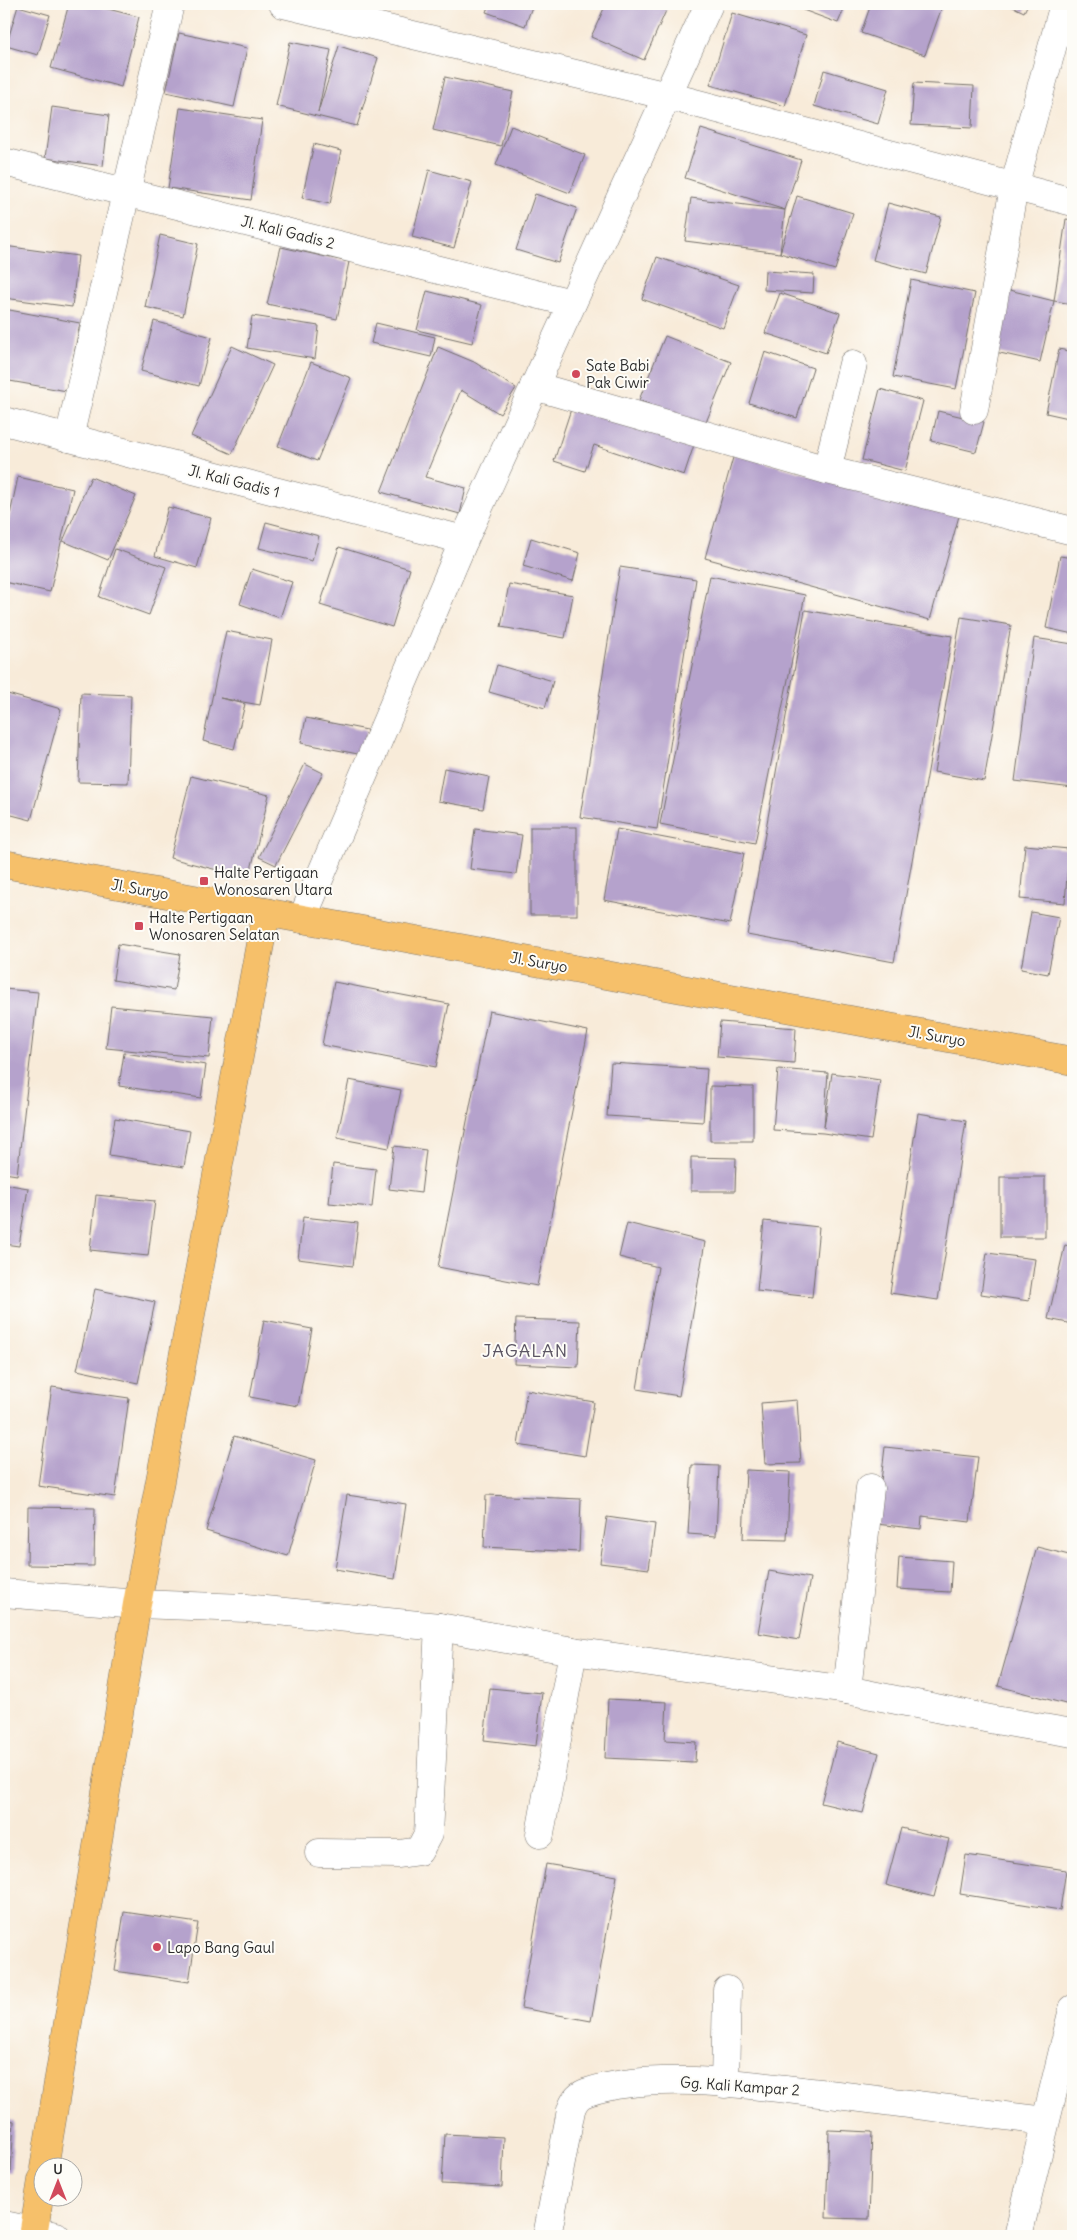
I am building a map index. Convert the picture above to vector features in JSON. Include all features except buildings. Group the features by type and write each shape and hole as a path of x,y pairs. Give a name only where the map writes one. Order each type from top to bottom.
{"main road":[{"name":"Jl. Suryo","path":"4,864 1073,1061"},
{"path":"46,2158 137,1604 266,912"},
{"path":"41,2208 41,2235"}],"street":[{"path":"69,438 170,4"},
{"path":"283,4 668,96 1073,202"},
{"path":"302,919 464,540 709,4"},
{"path":"974,410 1014,187 1064,4"},
{"name":"Jl. Kali Gadis 2","path":"4,162 572,303"},
{"path":"827,470 853,364"},
{"path":"534,386 827,470 1073,531"},
{"name":"Jl. Kali Gadis 1","path":"4,421 464,540"},
{"path":"847,1690 870,1488"},
{"path":"4,1593 137,1604 246,1608 439,1627 574,1651 847,1690 995,1720 1073,1733"},
{"path":"319,1853 399,1854 418,1851 428,1834 439,1627"},
{"path":"540,1834 574,1651"},
{"path":"725,2084 727,1990"},
{"path":"1018,2236 1072,2015"},
{"name":"Gg. Kali Kampar 2","path":"547,2236 567,2128 575,2099 586,2092 637,2083 675,2081 725,2084 778,2088 1045,2121"},
{"path":"4,2225 41,2235"}],"place":[{"name":"Sate Babi Pak Ciwir","path":"576,374"},
{"name":"Halte Pertigaan Wonosaren Utara","path":"204,881"},
{"name":"Halte Pertigaan Wonosaren Selatan","path":"139,926"},
{"name":"Lapo Bang Gaul","path":"157,1947"}],"district":[{"name":"JAGALAN","path":"525,1350"}]}
